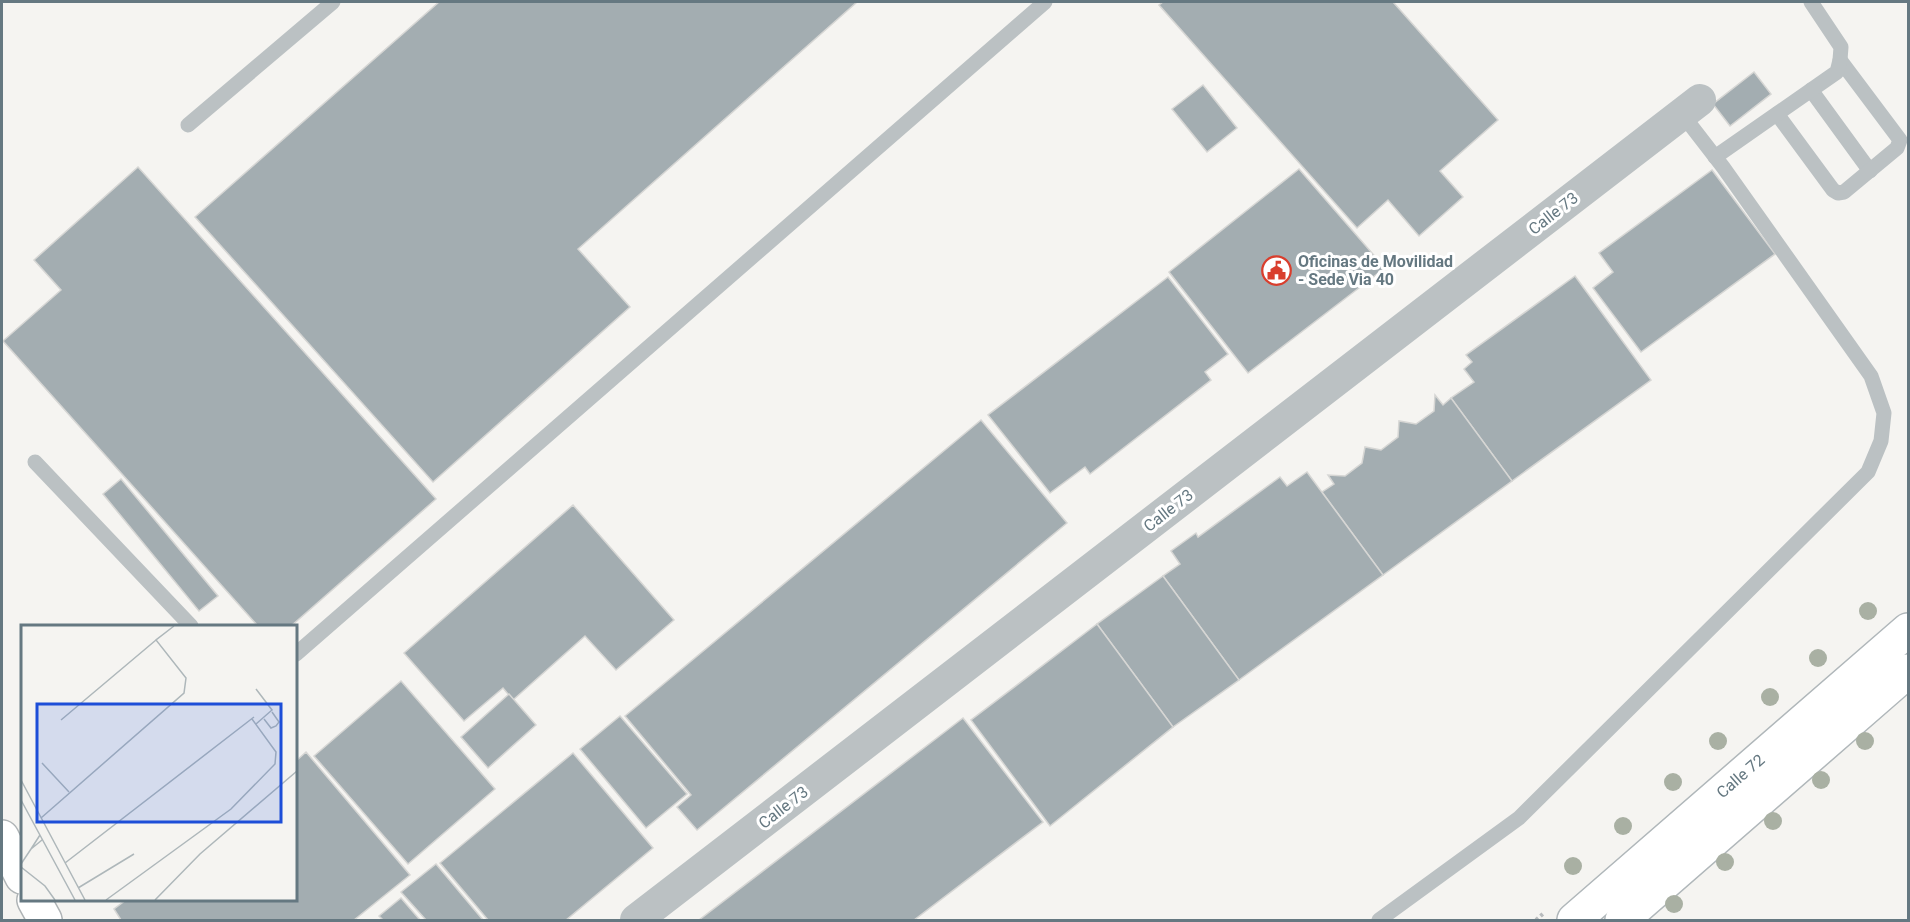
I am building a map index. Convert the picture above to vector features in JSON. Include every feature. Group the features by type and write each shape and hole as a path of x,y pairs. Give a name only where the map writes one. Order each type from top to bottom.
{"main road":[{"name":"Calle 72","path":"1574,921 1908,630"},
{"name":"Calle 72","path":"1622,921 1908,671"},
{"path":"2,837 21,875"},
{"path":"35,901 45,921"}],"street":[{"name":"Calle 73","path":"636,921 1691,107"}],"lane":[{"path":"188,124 333,2"},
{"path":"297,653 1045,2"},
{"path":"1715,157 1837,72 1841,47 1811,2"},
{"path":"1777,114 1833,190 1838,192 1844,192 1897,148 1900,140 1840,60"},
{"path":"1811,90 1870,171"},
{"path":"1379,921 1519,818 1868,472 1881,441 1884,413 1871,376 1715,157 1691,107"},
{"path":"35,462 189,625"}],"building":[{"path":"439,2 857,2 578,249 630,307 433,482 195,217"},
{"path":"1163,2 1393,2 1498,120 1440,171 1463,197 1419,236 1388,200 1357,228 1159,5"},
{"path":"1754,72 1771,94 1730,126 1713,104"},
{"path":"1203,85 1237,128 1207,152 1172,109"},
{"path":"138,167 436,499 292,625 257,625 3,341 61,290 34,260"},
{"name":"Oficinas de Movilidad - Sede Via 40","path":"1299,169 1385,268 1248,373 1169,272"},
{"path":"1712,170 1775,254 1641,352 1593,288 1613,272 1599,253"},
{"path":"1575,276 1651,380 1512,481 1451,398 1474,382 1464,369 1472,362 1466,355"},
{"path":"1168,277 1228,354 1205,372 1211,380 1090,474 1085,467 1050,493 988,415"},
{"path":"1435,395 1443,405 1451,398 1512,481 1383,575 1322,492 1334,484 1328,475 1345,476 1362,463 1365,447 1381,450 1398,437 1399,421 1416,424 1434,411"},
{"path":"981,420 1067,523 697,830 677,807 691,795 625,716"},
{"path":"1307,472 1383,575 1239,680 1163,576 1180,564 1171,551 1196,533 1198,537 1280,477 1287,486"},
{"path":"121,479 218,596 199,611 103,494"},
{"path":"573,505 674,620 616,670 585,636 513,700 503,688 464,721 404,653"},
{"path":"1163,576 1239,680 1173,727 1097,624"},
{"path":"1097,624 1173,727 1050,826 971,720"},
{"path":"401,681 495,789 408,864 314,756"},
{"path":"509,694 536,725 488,768 461,737"},
{"path":"620,716 687,794 646,828 580,749"},
{"path":"963,718 1043,822 914,920 699,920"},
{"path":"306,752 410,875 354,920 121,920 114,909 125,901 297,901 297,760"},
{"path":"573,753 653,848 566,920 488,920 440,863"},
{"path":"436,864 483,920 426,920 401,892"},
{"path":"401,898 420,920 383,920 379,916"}],"place":[{"name":"Oficinas de Movilidad - Sede Via 40","path":"1277,270"}]}
